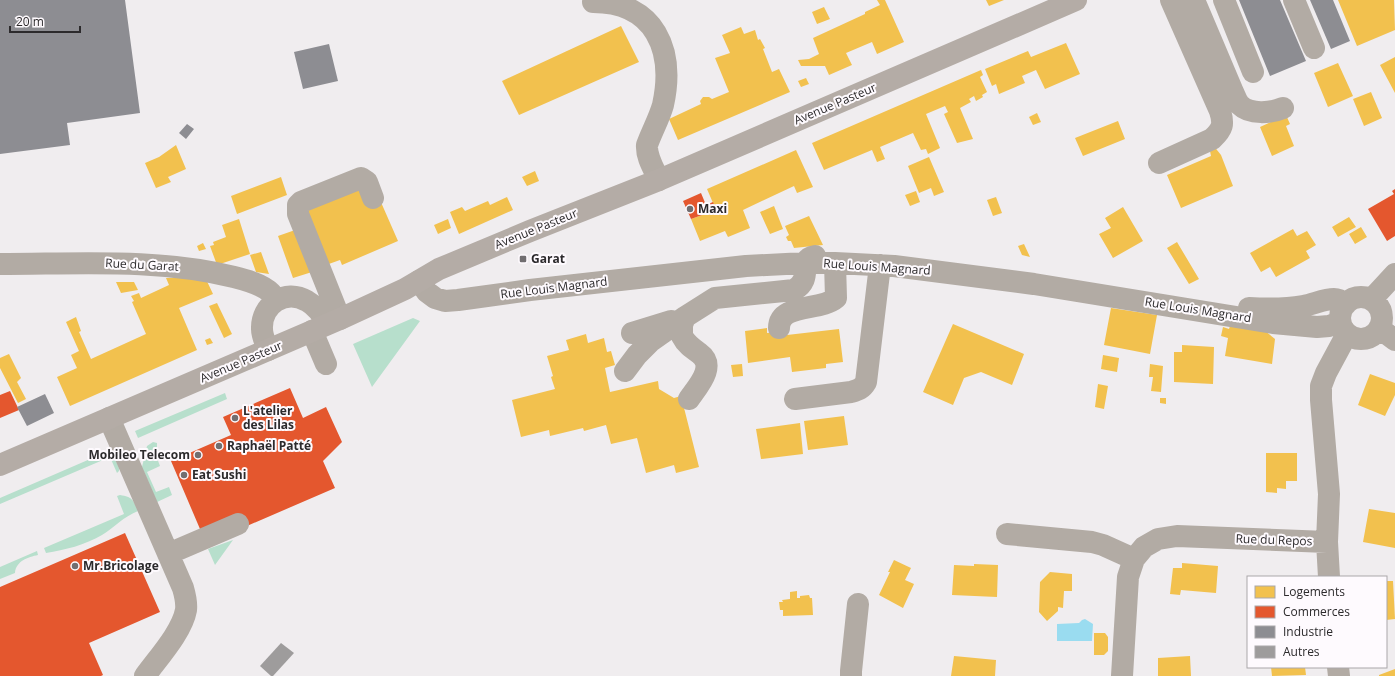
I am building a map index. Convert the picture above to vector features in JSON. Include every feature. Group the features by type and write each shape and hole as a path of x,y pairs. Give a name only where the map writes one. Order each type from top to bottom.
{"main road":[{"name":"Avenue Pasteur","path":"0,465 327,324 405,289 447,266 537,228 658,180 1076,0"}],"street":[{"path":"1159,162 1212,139 1219,133 1223,121 1171,0"},
{"path":"1194,0 1240,105 1247,110 1266,112 1277,111 1283,108"},
{"path":"1224,0 1253,72"},
{"path":"1294,0 1314,48"},
{"path":"593,2 608,2 620,5 637,13 647,20 661,43 666,66 665,92 662,106 649,140 647,150 658,180"},
{"path":"326,364 327,324 298,214 298,205 301,202 361,178 367,182 373,198"},
{"path":"625,371 633,359 651,342 685,317 715,298 794,290 801,286 804,280 806,260 811,256 828,254 911,254 936,257 1147,290 1248,308 1286,308 1303,306 1328,299 1336,299 1342,301 1344,320 1353,338 1367,339 1378,331 1387,334"},
{"name":"Rue du Garat","path":"0,264 130,263 167,265 207,270 246,280 262,286 270,292 276,300"},
{"name":"Rue Louis Magnard","path":"419,281 427,292 435,298 445,301 746,266 805,263 880,265 1041,285 1273,323 1317,327 1329,326 1344,320 1351,299 1358,297 1371,300"},
{"path":"779,328 780,318 784,315 825,304 836,298 835,263"},
{"path":"795,399 851,392 859,390 863,387 866,382 880,265"},
{"path":"1387,334 1381,325 1381,311 1377,304 1371,300 1395,274"},
{"path":"268,350 262,331 262,324 264,314 276,300 287,297 305,300 314,306 322,315 327,324"},
{"path":"632,332 685,317"},
{"path":"685,317 682,325 682,336 690,347 705,358 707,364 707,370 703,379 689,399"},
{"name":"Rue du Repos","path":"1122,676 1128,577 1134,559 1144,547 1158,539 1178,536 1327,542 1329,494 1321,386 1344,320"},
{"path":"109,418 183,588 186,601 186,610 176,634 145,676"},
{"path":"168,554 238,524"},
{"path":"1007,534 1092,542 1103,545 1134,559"},
{"path":"1327,542 1330,576"},
{"path":"851,676 850,671 858,604"}],"green space":[{"path":"413,318 420,321 372,387 353,344"},
{"path":"225,393 227,399 138,438 135,431"},
{"path":"153,442 157,443 157,458 160,466 147,472 156,492 169,487 172,495 157,502 142,467 147,446"},
{"path":"111,450 119,468 117,473 110,457 0,504 0,498"},
{"path":"120,495 130,498 138,511 89,542 68,549 46,553 44,548 124,514 117,496"},
{"path":"233,540 215,565 208,549"},
{"path":"37,551 38,555 23,560 18,565 15,573 0,579 0,567"}],"water":[{"path":"1085,619 1093,624 1092,641 1057,641 1057,624 1079,623"}],"building: Logements":[{"path":"877,0 885,0 904,42 877,54 872,42 846,53 852,65 829,75 825,66 801,66 798,60 809,59 819,54 813,38 865,14 865,12 880,5"},
{"path":"986,0 1004,0 989,6"},
{"path":"1338,0 1394,0 1395,30 1357,46"},
{"path":"824,7 830,19 817,24 812,12"},
{"path":"621,26 639,62 519,115 502,81"},
{"path":"741,27 744,34 755,30 758,40 760,39 765,48 763,49 772,72 779,69 790,92 678,140 669,119 701,104 700,101 703,97 709,97 712,99 729,92 715,58 730,53 722,35"},
{"path":"1066,43 1080,74 1045,89 1036,70 1022,76 1025,83 999,94 996,84 992,86 985,69 1028,51 1031,57"},
{"path":"1395,57 1395,93 1380,65"},
{"path":"1338,63 1353,96 1328,107 1314,73"},
{"path":"981,70 983,75 980,77 987,92 982,95 983,97 976,101 974,96 969,99 971,102 960,108 973,139 957,143 944,114 948,112 945,106 926,114 940,148 928,154 926,149 921,150 913,133 880,147 885,159 877,162 872,150 824,170 812,143"},
{"path":"806,78 809,84 801,87 798,81"},
{"path":"1371,92 1382,118 1364,126 1353,99"},
{"path":"1037,113 1041,122 1033,125 1029,117"},
{"path":"1286,115 1290,124 1286,126 1294,146 1272,156 1260,127"},
{"path":"1118,121 1125,139 1083,156 1075,138"},
{"path":"176,145 186,169 168,177 171,182 156,188 145,163 159,157"},
{"path":"1213,145 1221,155 1233,186 1181,208 1167,175 1211,156 1210,151"},
{"path":"796,150 813,187 797,193 794,186 743,210 750,228 728,237 725,231 700,241 691,219 716,210 707,189"},
{"path":"929,157 944,192 934,196 931,188 919,193 908,166"},
{"path":"535,171 539,181 527,186 522,177"},
{"path":"281,177 287,195 237,214 231,196"},
{"path":"361,187 380,200 398,241 342,265 340,260 326,265 304,212"},
{"path":"916,191 920,202 910,206 905,195"},
{"path":"507,197 513,210 459,234 450,212 462,207 465,211 488,201 490,205"},
{"path":"996,197 1002,213 993,216 987,200"},
{"path":"774,206 783,229 770,234 760,212"},
{"path":"1123,207 1143,241 1113,258 1099,234 1111,228 1105,218"},
{"path":"809,216 823,245 794,248 791,241 788,241 786,237 789,235 785,226"},
{"path":"1349,217 1356,227 1338,237 1332,227"},
{"path":"239,219 250,254 217,265 210,246 214,245 213,242 226,237 222,225"},
{"path":"448,219 451,228 438,234 434,225"},
{"path":"1361,227 1367,237 1355,244 1349,234"},
{"path":"298,229 312,272 293,278 278,236"},
{"path":"1293,229 1297,236 1307,231 1316,245 1306,251 1310,258 1276,277 1270,267 1261,272 1250,253"},
{"path":"1177,242 1199,279 1189,284 1167,248"},
{"path":"203,243 206,249 199,251 197,246"},
{"path":"1024,244 1030,257 1022,255 1018,246"},
{"path":"261,252 269,274 256,272 250,255"},
{"path":"205,277 213,294 179,308 197,350 70,406 57,377 77,368 71,355 79,351 66,322 76,317 81,331 79,332 91,359 146,334 132,302 134,301 131,296 139,293 141,298 169,285 166,278"},
{"path":"116,282 134,282 138,290 121,293"},
{"path":"217,303 232,334 224,338 209,306"},
{"path":"1111,308 1157,315 1150,354 1104,345"},
{"path":"953,324 1024,354 1012,385 981,372 964,378 953,405 923,392"},
{"path":"1230,326 1264,330 1275,339 1272,364 1225,356 1228,338 1221,336 1223,327 1229,329"},
{"path":"767,328 767,333 786,331 787,335 839,329 843,362 826,364 826,368 792,372 790,357 748,363 745,331"},
{"path":"586,334 588,343 604,338 607,352 611,351 615,365 605,368 610,392 658,381 659,389 674,398 681,396 699,467 676,473 674,465 646,473 637,438 611,444 606,425 584,431 583,428 550,436 549,430 521,437 512,400 555,389 547,356 569,350 566,340"},
{"path":"210,338 213,343 207,345 205,340"},
{"path":"1182,345 1214,347 1213,384 1174,382 1174,352 1182,352"},
{"path":"9,354 21,378 17,382 26,399 18,403 0,368 0,358"},
{"path":"1103,355 1119,358 1117,372 1101,369"},
{"path":"742,364 743,376 733,377 731,365"},
{"path":"1150,364 1163,366 1161,392 1151,391 1153,377 1149,377"},
{"path":"1370,374 1395,383 1395,395 1385,416 1358,405"},
{"path":"1098,384 1108,386 1104,409 1095,407"},
{"path":"1160,398 1166,398 1166,404 1160,403"},
{"path":"844,416 848,445 808,450 804,421"},
{"path":"800,423 803,454 761,459 756,429"},
{"path":"1266,453 1297,453 1297,481 1286,481 1286,489 1277,488 1277,493 1266,492"},
{"path":"1369,509 1395,513 1395,548 1363,542"},
{"path":"894,560 911,568 905,580 914,584 903,608 879,595"},
{"path":"1182,563 1218,566 1216,593 1181,590 1180,595 1170,594 1173,568 1182,568"},
{"path":"974,564 998,565 997,597 952,595 954,565 974,566"},
{"path":"1050,572 1072,574 1072,591 1064,591 1063,608 1058,607 1058,611 1047,621 1039,612 1040,582"},
{"path":"1387,581 1393,581 1395,619 1387,620"},
{"path":"797,591 797,598 800,598 800,596 809,595 810,598 812,598 813,615 783,616 783,610 780,610 779,602 790,599 790,592"},
{"path":"1094,633 1105,633 1108,637 1108,651 1104,655 1094,655"},
{"path":"954,656 996,660 995,676 951,676"},
{"path":"1190,656 1191,676 1158,676 1158,658"},
{"path":"1271,668 1305,668 1306,675 1272,676"},
{"path":"1395,669 1395,676 1379,676 1379,675"}],"building: Commerces":[{"path":"1395,189 1395,236 1387,241 1368,209 1394,194 1392,191"},
{"path":"701,193 706,205 713,202 716,210 691,219 683,201"},
{"path":"290,388 303,418 326,407 342,442 323,461 335,488 240,529 200,529 171,461 231,435 223,417"},
{"path":"10,391 19,410 0,418 0,395"},
{"path":"125,533 160,612 89,643 103,675 101,676 0,676 0,587"}],"building: Industrie":[{"path":"0,0 125,0 140,113 67,123 70,145 0,154"},
{"path":"1239,0 1280,0 1306,61 1270,76"},
{"path":"1310,0 1333,0 1350,41 1331,49"},
{"path":"329,44 338,81 303,89 294,52"},
{"path":"187,124 194,129 186,139 179,133"},
{"path":"45,394 54,413 27,426 17,407"}],"building: Autres":[{"path":"281,643 294,653 273,676 271,676 260,666"}],"place":[{"name":"Maxi","path":"690,209"},
{"name":"Garat","path":"523,259"},
{"name":"L'atelier des Lilas","path":"235,418"},
{"name":"Raphaël Patté","path":"219,446"},
{"name":"Mobileo Telecom","path":"198,455"},
{"name":"Eat Sushi","path":"184,475"},
{"name":"Mr.Bricolage","path":"75,566"}]}
